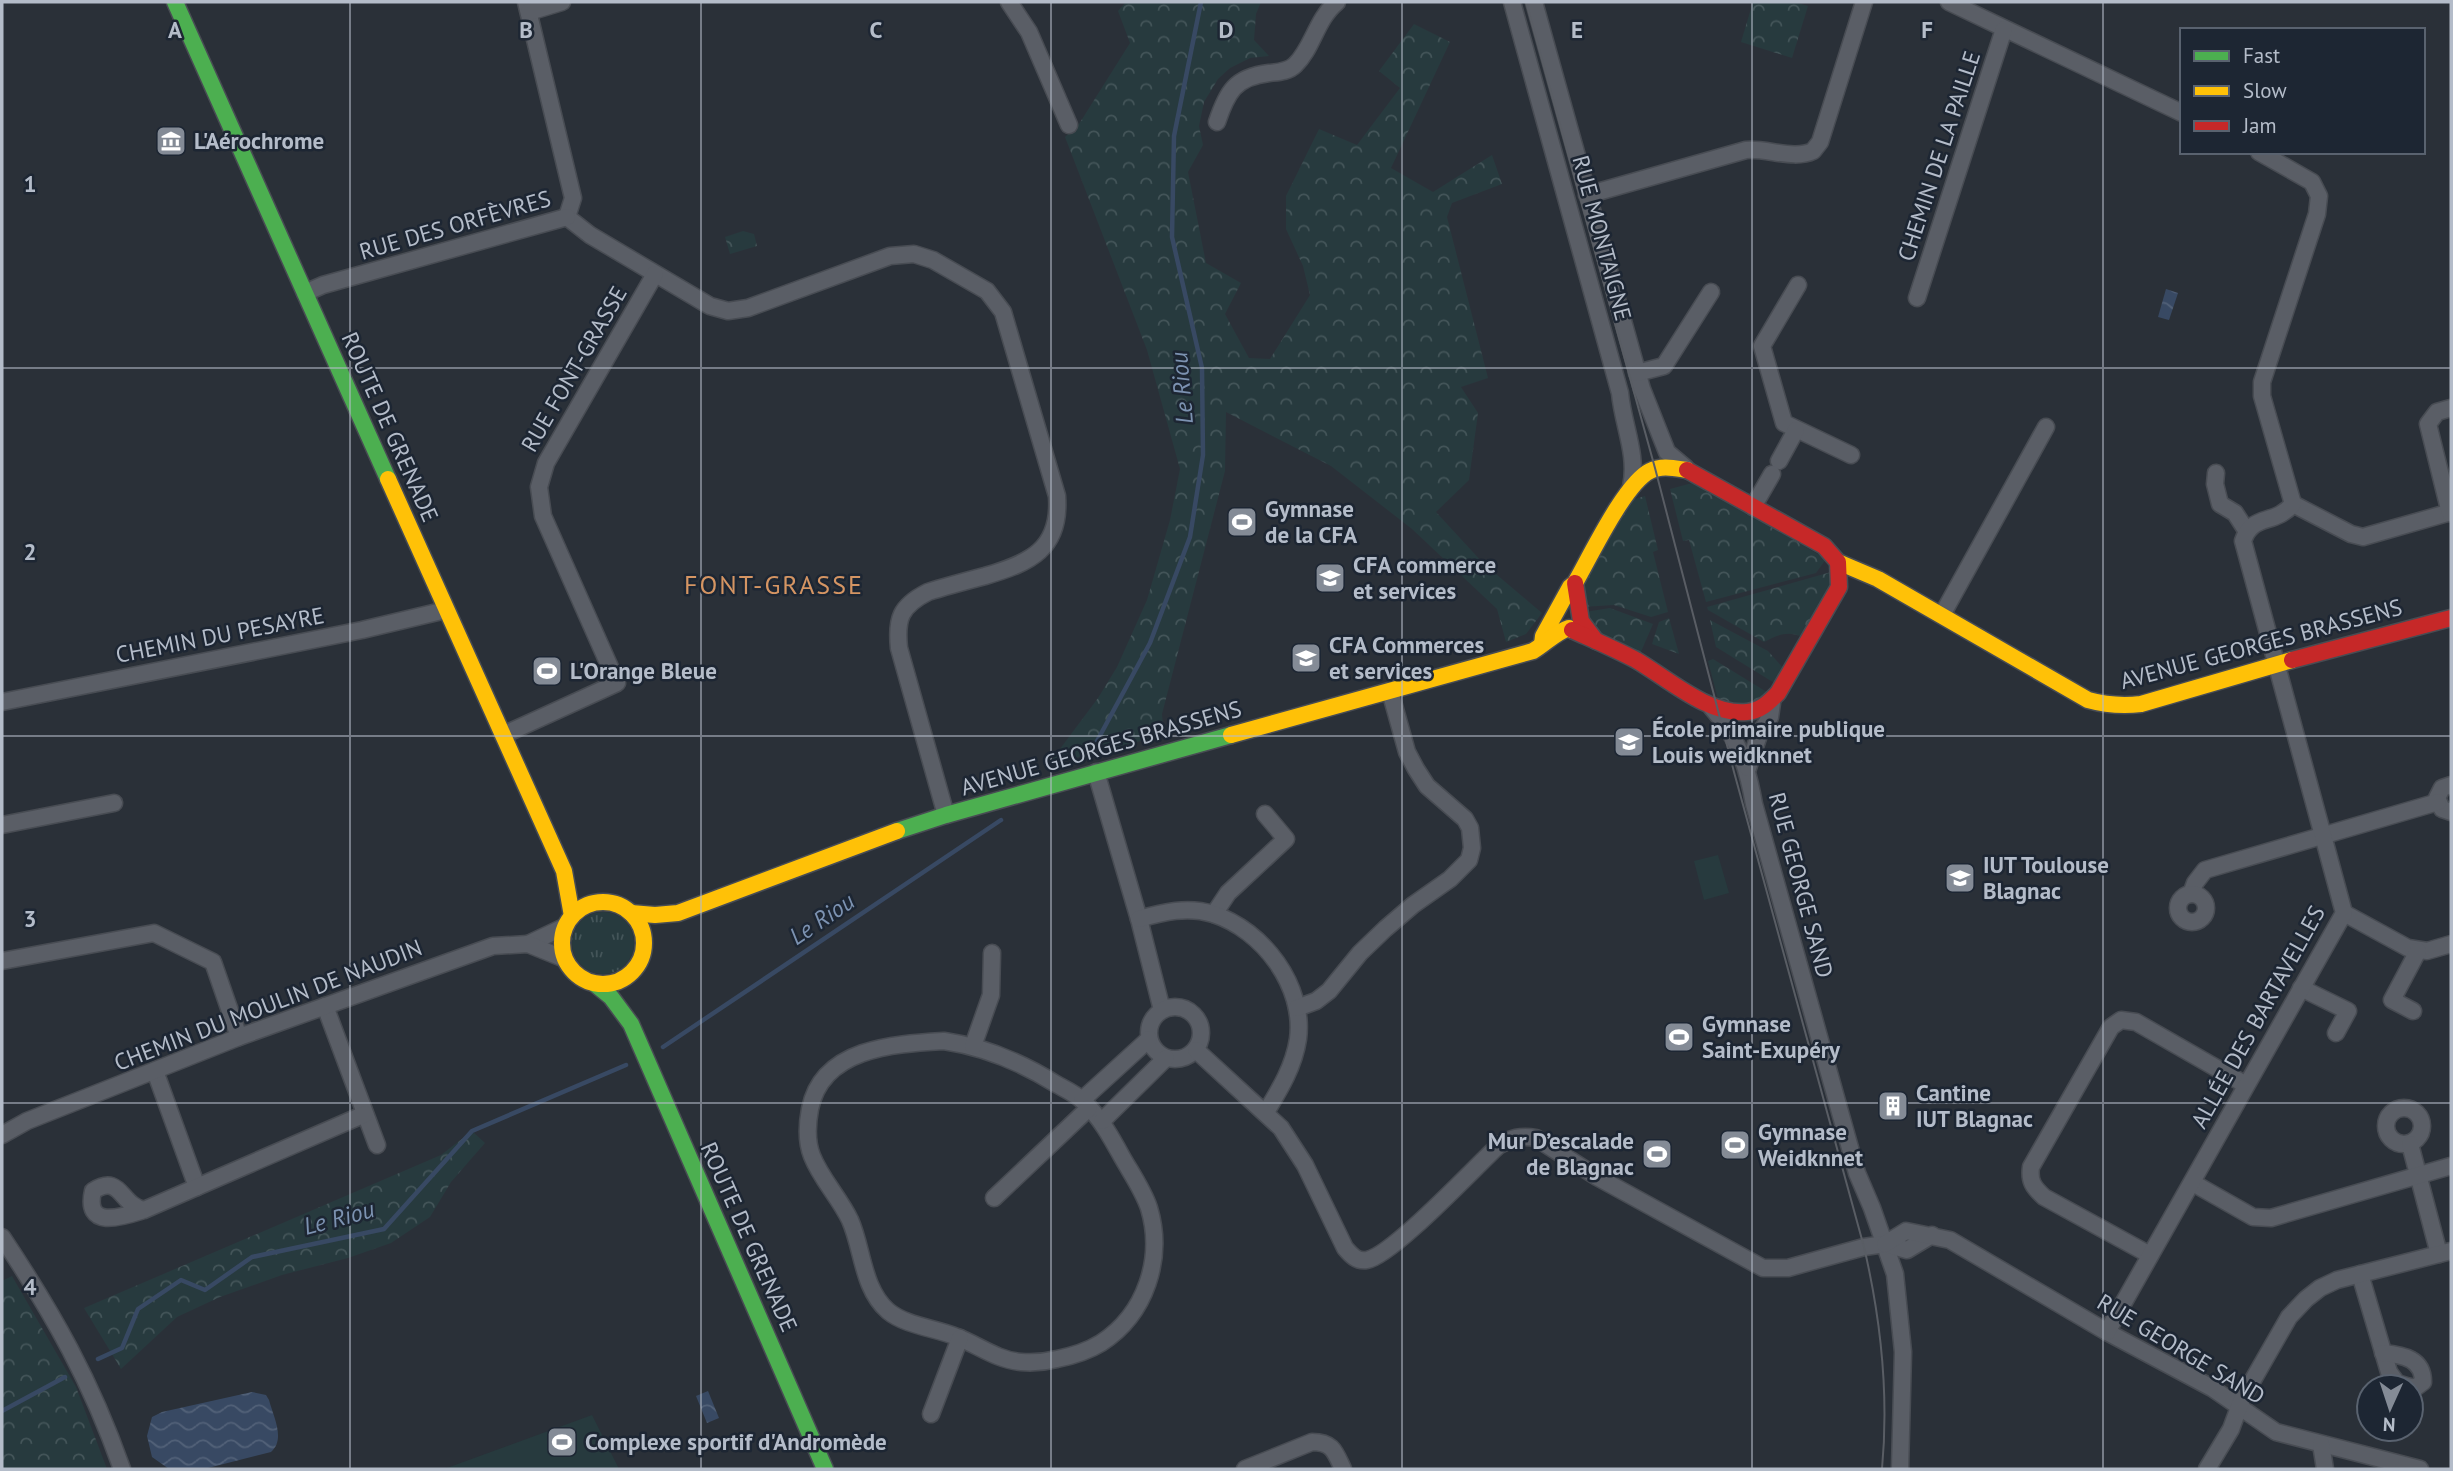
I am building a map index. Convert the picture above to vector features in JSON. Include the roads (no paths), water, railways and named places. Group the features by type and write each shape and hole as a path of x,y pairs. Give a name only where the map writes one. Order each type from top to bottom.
{"street":[{"name":"ROUTE DE GRENADE","path":"175,2 564,871"},
{"path":"528,7 562,2"},
{"path":"1009,2 1028,32 1069,125"},
{"path":"1217,122 1223,103 1235,86 1256,76 1284,71 1295,65 1322,18 1337,2"},
{"name":"RUE MONTAIGNE","path":"1512,2 1620,393 1622,418 1634,460 1631,487"},
{"name":"RUE MONTAIGNE","path":"1534,2 1637,373 1667,452 1691,471"},
{"path":"1587,195 1746,150 1761,149 1800,155 1813,152 1820,142 1864,2"},
{"name":"CHEMIN DE LA PAILLE","path":"1949,2 2180,112"},
{"name":"RUE DES ORFÈVRES","path":"305,293 323,285 568,217 573,198 528,7"},
{"name":"CHEMIN DE LA PAILLE","path":"1917,298 2004,29"},
{"path":"2263,154 2312,182 2319,196 2317,214 2262,382 2262,396 2292,504 2351,534 2363,537 2450,513 2428,424 2437,412 2451,408"},
{"path":"568,217 590,236 710,306 728,311 748,309 890,256 914,254 933,260 995,299 1003,312 1057,496 1058,510 1051,536 1033,558 1016,567 928,592 917,597 902,612 897,627 899,648 946,815"},
{"name":"RUE FONT-GRASSE","path":"503,735 617,682 544,516 539,487 546,463 655,274"},
{"path":"1798,285 1762,346 1784,423 1851,456"},
{"path":"1637,373 1664,366 1711,292"},
{"path":"1942,615 2046,427"},
{"path":"1754,507 1796,430"},
{"path":"1545,640 1570,587 1575,583 1631,487 1642,474 1655,468 1669,466 1691,471 1824,546 1838,562 1839,587 1772,703 1770,717 1759,735 1748,768"},
{"path":"2216,473 2215,484 2220,504 2235,513 2246,530 2256,523 2283,515 2292,504"},
{"name":"ALLÉE DES BARTAVELLES","path":"2107,1332 2344,913 2246,555 2243,541 2246,530"},
{"name":"AVENUE GEORGES BRASSENS","path":"1838,562 1878,579 2073,691 2105,705 2122,707 2451,618"},
{"path":"1839,587 1864,574"},
{"path":"1575,583 1581,621 1597,643 1641,663 1687,694 1709,705 1737,712 1762,709 1772,703"},
{"name":"CHEMIN DU PESAYRE","path":"2,702 376,627 446,610"},
{"name":"AVENUE GEORGES BRASSENS","path":"631,914 678,914 946,815 1533,651 1559,631 1569,628 1597,643"},
{"path":"1297,1008 1316,1001 1329,991 1360,953 1385,929 1463,869 1469,860 1472,848 1470,828 1465,819 1427,786 1416,769 1407,752 1390,691"},
{"name":"RUE GEORGE SAND","path":"1709,705 1730,731 1748,768 1754,804 1857,1173 1885,1244 1903,1232 1950,1240 2107,1332 2212,1388 2276,1432 2420,1469"},
{"path":"1096,772 1139,919 1162,1010"},
{"path":"2451,785 2445,786 2439,792 2438,802 2442,809 2451,813"},
{"path":"2191,894 2205,870 2438,802"},
{"path":"2,825 114,803"},
{"path":"1214,914 1227,893 1286,839 1265,814"},
{"path":"564,871 604,902"},
{"path":"564,871 569,921 562,942 565,959 575,973 611,997 631,1024"},
{"path":"569,921 587,906 604,902 618,905 631,914 642,928 642,959 630,974 614,983 595,984"},
{"path":"1139,919 1180,910 1214,914 1256,940 1281,969 1297,1008 1299,1022 1295,1055 1284,1082 1266,1112"},
{"path":"2344,913 2418,951 2451,944"},
{"name":"AVENUE GEORGES BRASSENS","path":"644,946 678,914"},
{"name":"CHEMIN DU MOULIN DE NAUDIN","path":"528,944 569,921"},
{"path":"2,961 154,933 213,962 239,1037"},
{"name":"CHEMIN DU MOULIN DE NAUDIN","path":"2,1135 27,1121 239,1037 493,946 528,944 565,959"},
{"path":"2413,1011 2392,1000 2418,951"},
{"path":"973,1046 991,995 992,953"},
{"path":"630,974 627,1004 631,1024"},
{"path":"2301,988 2348,1012 2336,1033"},
{"path":"325,1006 377,1145"},
{"path":"1172,1006 1182,1007 1192,1012 1199,1020 1201,1040 1196,1050 1188,1057 1177,1060 1166,1058 1152,1047 1149,1028 1153,1017 1162,1010 1172,1006"},
{"path":"2150,1255 2043,1197 2033,1187 2029,1178 2031,1167 2111,1027 2121,1020 2136,1022 2246,1085"},
{"name":"ROUTE DE GRENADE","path":"631,1024 825,1469"},
{"path":"994,1198 1149,1039"},
{"path":"944,1041 973,1046 1037,1072 1085,1104 1101,1121 1148,1207 1155,1238 1154,1263 1148,1284 1137,1306 1121,1326 1101,1343 1075,1355 1047,1362 1020,1362 1003,1358 960,1338 904,1320 889,1312 880,1302 864,1269 850,1221 812,1156 807,1137 812,1098 823,1079 837,1066 859,1053 910,1043 944,1041"},
{"path":"1196,1050 1266,1112 1294,1146 1345,1248 1359,1260 1367,1260 1390,1249 1498,1146 1510,1139 1525,1136 1536,1139 1597,1177 1763,1268 1787,1268 1885,1244 1895,1274 1903,1352 1900,1469"},
{"path":"1101,1121 1166,1058"},
{"path":"155,1070 197,1187"},
{"path":"144,1210 365,1114"},
{"name":"CHEMIN DU MOULIN DE NAUDIN","path":"2,1124 27,1121"},
{"path":"2207,1469 2231,1429 2239,1408 2289,1317 2305,1299 2337,1280 2445,1252 2410,1144"},
{"path":"2193,1183 2253,1217 2271,1217 2451,1166"},
{"path":"2,1237 70,1346 98,1406 122,1469"},
{"path":"2360,1275 2391,1373"},
{"path":"931,1414 960,1338"},
{"path":"2383,1353 2407,1358 2419,1364 2423,1373"},
{"path":"1245,1469 1312,1442 1323,1442 1331,1447 1343,1469"},
{"path":"2321,1444 2325,1469"}],"water":[{"path":"2166,289 2178,293 2169,320 2158,317"},
{"path":"708,1391 719,1418 707,1423 696,1396"},
{"path":"252,1392 266,1395 269,1400 278,1434 278,1441 271,1452 204,1469 169,1469 152,1457 147,1436 152,1417 162,1412"}],"waterway":[{"name":"Le Riou","path":"1090,754 1150,643 1190,537 1203,455 1202,368 1172,237 1174,136 1201,2"},
{"name":"Le Riou","path":"663,1047 1001,820"},
{"name":"Le Riou","path":"98,1359 122,1348 138,1309 181,1280 205,1290 252,1257 384,1229 472,1131 626,1065"},
{"name":"Le Riou","path":"2,1411 65,1377"}],"tram line":[{"path":"1526,2 1655,468 1734,772 1864,1247 1882,1357 1885,1413 1882,1469"}],"place":[{"name":"L'Aérochrome","path":"171,141"},
{"name":"Gymnase de la CFA","path":"1242,522"},
{"name":"CFA commerce et services","path":"1330,578"},
{"name":"CFA Commerces et services","path":"1306,658"},
{"name":"L'Orange Bleue","path":"547,671"},
{"name":"École primaire publique Louis weidknnet","path":"1629,742"},
{"name":"IUT Toulouse Blagnac","path":"1960,878"},
{"name":"Gymnase Saint-Exupéry","path":"1679,1037"},
{"name":"Cantine IUT Blagnac","path":"1893,1106"},
{"name":"Gymnase Weidknnet","path":"1735,1145"},
{"name":"Mur D’escalade de Blagnac","path":"1657,1154"},
{"name":"Complexe sportif d'Andromède","path":"562,1442"}],"district":[{"name":"FONT-GRASSE","path":"774,585"}]}
